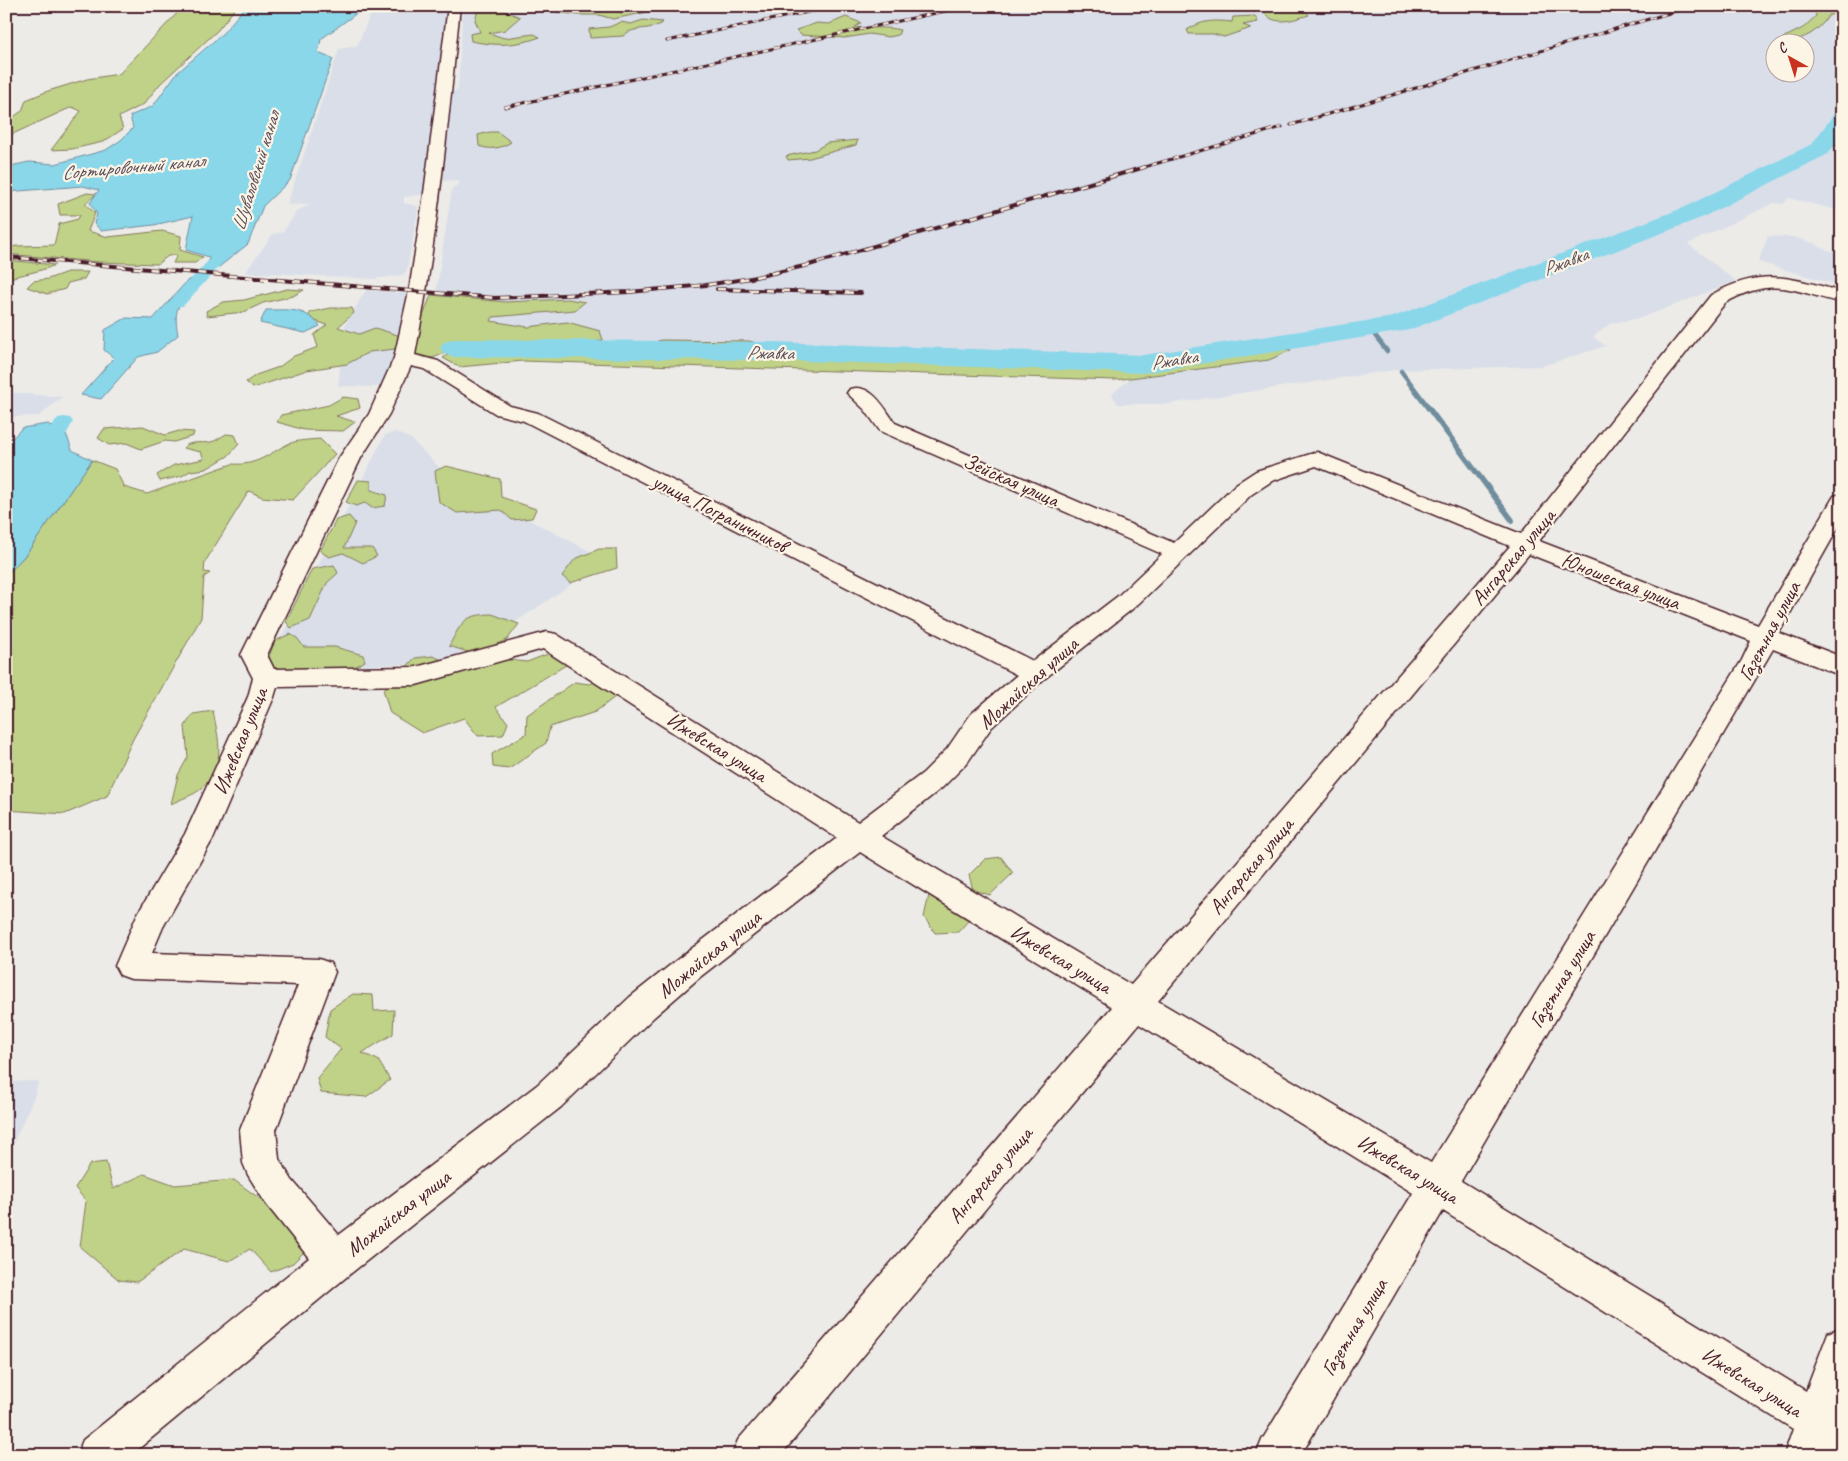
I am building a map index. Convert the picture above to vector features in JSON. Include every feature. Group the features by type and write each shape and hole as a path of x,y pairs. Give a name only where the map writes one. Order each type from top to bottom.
{"street":[{"path":"266,678 254,655 350,458 380,414 404,358 418,291 431,201 454,6"},
{"name":"Ангарская улица","path":"753,1455 1525,544 1718,299 1732,290 1751,283 1774,281 1842,298"},
{"name":"улица Пограничников","path":"404,358 431,365 503,410 531,417 1036,673"},
{"name":"Зейская улица","path":"857,393 872,406 887,427 1176,552"},
{"name":"Юношеская улица","path":"1317,459 1525,544 1842,667"},
{"name":"Можайская улица","path":"98,1455 336,1261 549,1096 642,1008 689,968 933,780 957,756 981,721 1036,673 1127,601 1176,552 1244,489 1264,476 1317,459"},
{"name":"Газетная улица","path":"1277,1455 1755,660 1772,621 1842,501"},
{"name":"Ижевская улица","path":"336,1261 279,1192 261,1163 258,1130 318,972 131,966 148,924 199,837 262,697 266,678 416,676 548,640 859,837 1437,1187 1821,1437"},
{"path":"1821,1437 1842,1347"}],"shaded area":[{"path":"374,6 450,6 426,194 404,197 404,203 417,206 418,210 407,270 403,275 373,279 245,273 273,234 283,232 297,211 312,204 287,205 339,49 357,46"},
{"path":"463,6 1842,6 1842,204 1837,210 1789,198 1783,204 1774,203 1688,244 1736,281 1641,318 1611,323 1593,337 1606,346 1542,366 1394,370 1168,404 1118,404 1112,394 1132,377 421,355 436,293 452,188 459,185 459,180 443,181 452,91 458,90"},
{"path":"1768,236 1793,237 1842,254 1842,286 1758,262"},
{"path":"366,290 411,294 399,360 383,387 338,386 345,325"},
{"path":"6,392 62,397 39,416 6,417"},
{"path":"395,432 411,439 452,480 607,560 475,647 435,663 283,668 269,661 385,435"},
{"path":"39,1081 34,1097 6,1159 6,1082"}],"green space":[{"path":"184,6 237,6 218,30 160,84 144,104 119,117 123,129 103,142 72,149 51,150 81,111 72,107 6,137 6,122 22,111 26,100 87,79 119,74"},
{"path":"479,6 492,6 520,17 505,30 489,33 504,38 534,34 540,37 506,44 488,44 471,41 470,34 480,32 475,20"},
{"path":"587,6 611,6 620,13 641,8 641,6 659,6 658,10 613,19 599,15 556,12 554,8 588,12"},
{"path":"1273,6 1337,7 1322,12 1305,10 1309,15 1296,19 1277,21 1266,15 1262,9"},
{"path":"1822,6 1842,6 1842,14 1829,15 1814,32 1795,32 1803,28 1816,16 1815,12 1824,11"},
{"path":"1255,16 1258,22 1243,25 1251,28 1224,37 1213,34 1189,34 1187,30 1203,23 1214,21 1232,22 1233,17"},
{"path":"846,17 861,23 855,27 900,30 898,35 889,37 869,34 845,38 801,35 796,30 817,23 829,24"},
{"path":"643,20 663,22 653,27 632,31 623,36 590,38 589,29 609,27 621,22 631,24"},
{"path":"1842,114 1842,145 1830,146 1822,142"},
{"path":"498,132 511,142 495,148 479,146 478,135"},
{"path":"858,140 856,145 810,158 788,160 786,156 815,150 827,143"},
{"path":"87,193 96,194 85,204 95,213 88,231 108,237 162,231 181,236 180,250 203,257 195,263 173,263 177,255 168,256 157,264 99,262 6,254 6,248 54,245 59,224 78,219 80,215 60,215 58,204"},
{"path":"6,260 55,265 6,279"},
{"path":"67,272 88,272 84,279 68,283 65,289 47,294 27,287 33,281 48,279"},
{"path":"287,289 304,290 293,296 263,303 244,312 207,316 206,311 223,302 244,300"},
{"path":"431,295 506,302 568,299 585,302 575,310 493,317 491,321 528,327 567,322 600,331 603,340 579,345 469,343 433,358 418,357 410,351"},
{"path":"331,308 352,308 354,313 338,327 359,334 375,328 404,337 395,349 369,352 347,364 307,370 253,388 246,382 256,375 279,367 294,356 318,347 314,335 327,325 307,318 311,312"},
{"path":"661,340 749,341 791,352 1012,359 1137,368 1260,347 1291,350 1269,360 1115,380 523,361 459,367 443,358 453,351 474,345 635,349"},
{"path":"343,397 358,399 360,408 336,416 355,422 343,431 304,430 277,422 281,415 329,405"},
{"path":"143,426 165,435 179,431 194,432 193,436 174,442 165,441 141,449 126,443 109,445 98,438 104,429"},
{"path":"226,434 235,435 239,444 228,456 206,469 190,471 182,476 160,481 157,475 174,465 204,459 201,452 183,448 192,443 207,443"},
{"path":"320,439 335,454 293,500 262,497 249,491 205,562 204,572 210,573 204,577 201,618 133,739 107,796 65,814 6,810 6,576 27,553 92,460 115,469 124,487 147,494 232,464 255,461 288,444"},
{"path":"446,466 500,479 501,497 536,509 532,518 512,520 501,510 457,513 439,502 435,471"},
{"path":"358,480 371,481 371,490 387,495 385,506 372,508 365,503 356,506 346,502"},
{"path":"349,516 355,523 344,548 372,548 377,556 363,563 343,553 329,557 320,551 336,520"},
{"path":"599,549 616,549 617,568 570,583 562,576 575,559"},
{"path":"334,565 338,573 327,583 310,620 291,628 286,622 312,569"},
{"path":"492,614 519,624 507,640 474,654 449,646 464,621 475,616"},
{"path":"290,634 297,638 304,647 335,647 363,655 365,661 348,671 279,671 266,664 275,641"},
{"path":"558,650 566,665 496,707 508,723 503,735 478,736 464,718 422,733 390,713 383,689 406,679 406,667 415,658 433,656 458,667 492,658 527,662"},
{"path":"604,679 619,694 595,712 550,727 546,743 509,769 493,767 492,754 526,734 527,715 575,682 589,684"},
{"path":"213,711 219,752 215,770 202,788 171,804 178,775 188,757 185,726 193,714"},
{"path":"1001,857 1013,873 990,895 973,890 969,875 985,859"},
{"path":"944,884 961,892 968,921 958,932 935,933 924,917 929,895"},
{"path":"353,994 373,995 374,1011 394,1010 393,1034 362,1053 378,1060 390,1080 366,1097 321,1093 317,1078 341,1049 325,1037 330,1009"},
{"path":"106,1162 113,1189 144,1174 175,1185 234,1180 295,1224 306,1250 293,1263 271,1272 250,1249 229,1261 184,1249 137,1282 119,1280 80,1247 86,1201 75,1188 90,1164"}],"water":[{"name":"Сортировочный канал","path":"246,6 370,6 361,10 321,39 318,53 333,59 290,180 263,206 248,244 219,267 208,268 209,257 186,250 193,216 154,225 101,231 94,223 97,214 90,203 99,190 83,186 6,192 6,167 29,162 55,164 106,150 121,140 133,128 130,116 153,106 176,74 222,34"},
{"path":"199,277 202,282 180,304 177,310 176,324 178,335 157,352 138,357 101,399 81,395 114,358 104,350 105,330 126,318 153,319 188,280"},
{"path":"266,310 296,311 308,315 320,326 305,333 260,323"},
{"path":"48,424 67,436 72,450 92,460 27,553 6,576 6,445 22,428"}],"waterway":[{"name":"Ржавка","path":"454,348 774,351 1143,364 1399,324 1692,213 1820,149 1842,119"},
{"name":"Шуваловский канал","path":"177,303 231,245"},
{"path":"1370,329 1387,351"},
{"path":"1401,371 1410,383"},
{"path":"1409,382 1512,520"},
{"name":"Шуваловский канал","path":"43,460 64,422"}],"railway":[{"path":"667,41 838,6"},
{"path":"505,107 968,6"},
{"path":"1291,125 1693,6"},
{"path":"1141,168 1282,127"},
{"path":"6,257 495,298 629,292 706,285 751,278 809,265 1145,167"},
{"path":"717,289 861,293"}]}
